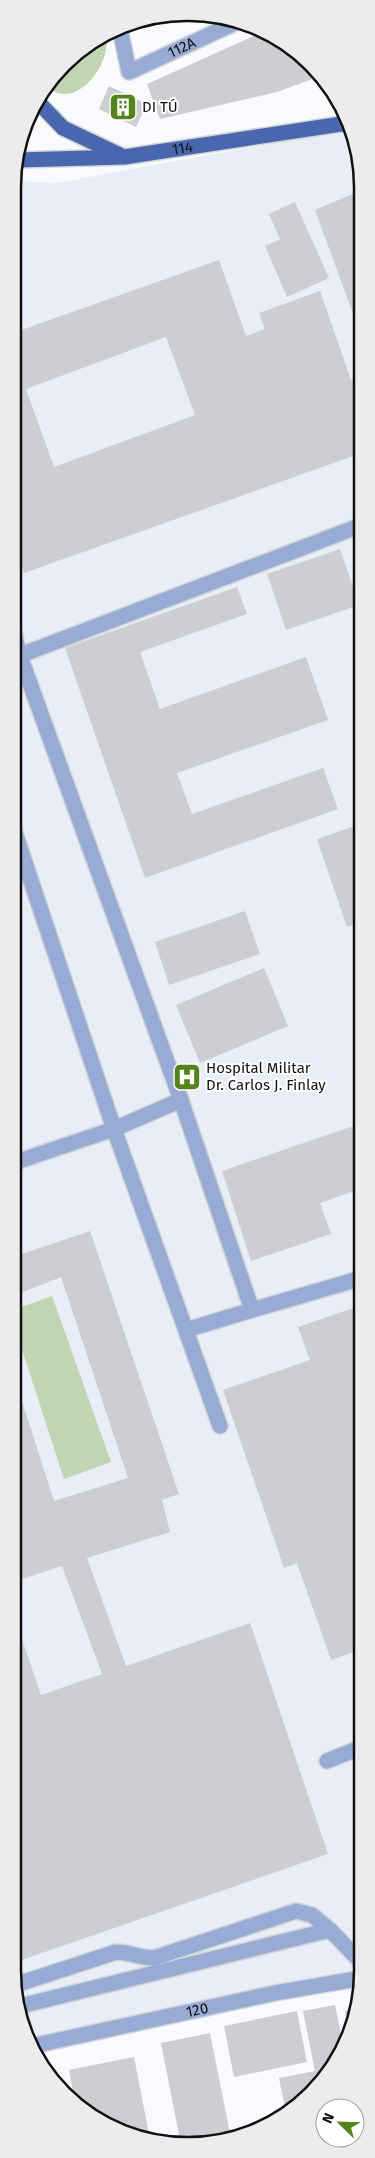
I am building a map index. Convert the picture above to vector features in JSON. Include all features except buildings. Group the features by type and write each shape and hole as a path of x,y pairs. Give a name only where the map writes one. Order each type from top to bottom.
{"main road":[{"path":"43,106 63,128 124,157"},
{"name":"114","path":"24,160 124,157 341,124"}],"street":[{"name":"112A","path":"121,35 129,72 228,26"},
{"path":"22,655 353,528"},
{"path":"22,672 182,1100 252,1310"},
{"path":"22,853 114,1129 220,1426"},
{"path":"21,1160 114,1129 182,1100"},
{"path":"186,1330 353,1281"},
{"path":"327,1761 353,1751"},
{"path":"22,1983 116,1952 129,1952 141,1958 154,1958 296,1911 312,1915 353,1954"},
{"path":"25,2005 330,1930"},
{"name":"120","path":"39,2044 275,1993 353,1980"}],"shaded area":[{"name":"Hospital Militar Dr. Carlos J. Finlay","path":"343,130 351,155 353,177 353,1974 39,2044 24,2003 21,1970 22,181 57,183"}],"green space":[{"path":"107,42 101,65 81,89 72,93 61,94 53,91 56,86 78,63"},
{"path":"52,1296 111,1462 64,1479 21,1348 21,1307"}],"place":[{"name":"DI TÚ","path":"123,107"},
{"name":"Hospital Militar Dr. Carlos J. Finlay","path":"187,1077"}]}
